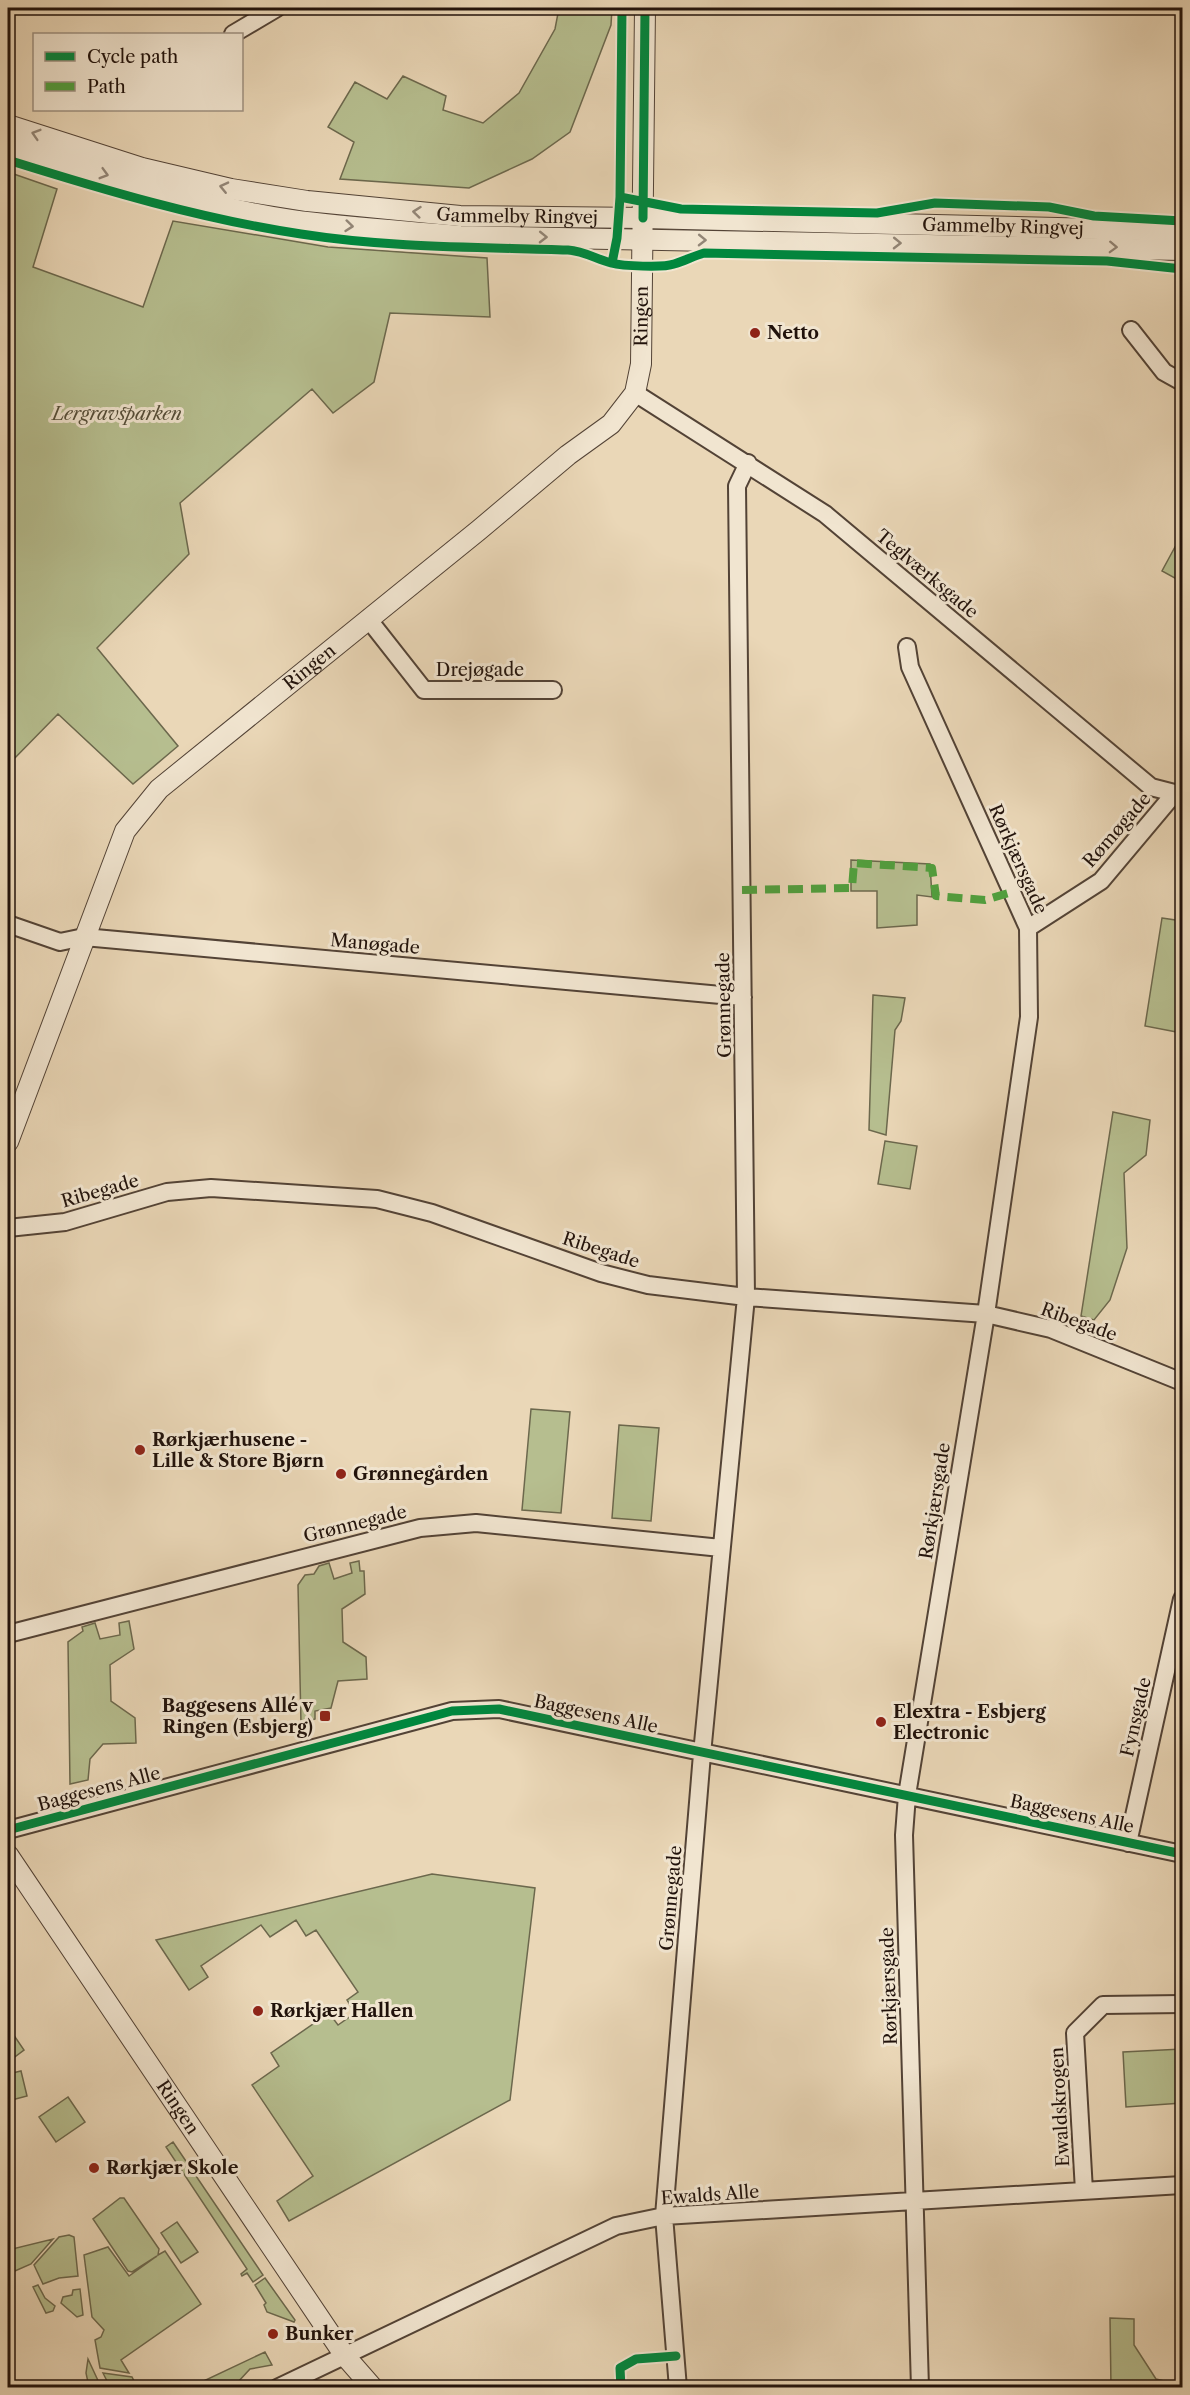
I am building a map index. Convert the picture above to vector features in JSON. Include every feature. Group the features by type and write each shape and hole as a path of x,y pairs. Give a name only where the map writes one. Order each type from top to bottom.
{"street":[{"path":"235,33 277,8"},
{"name":"Ringen","path":"8,1142 125,831 159,789 369,620 568,455 611,424 634,393 641,363 645,8"},
{"name":"Gammelby Ringvej","path":"8,125 142,168 231,189 307,201 460,216 644,218 1182,231"},
{"name":"Gammelby Ringvej","path":"8,146 177,196 290,220 460,236 1182,250"},
{"path":"1131,330 1164,372 1182,382"},
{"name":"Teglværksgade","path":"634,393 825,514 1151,787 1178,795"},
{"name":"Grønnegade","path":"678,2388 664,2216 702,1754 746,1297 737,486 747,463"},
{"name":"Drejøgade","path":"369,620 424,690 553,690"},
{"name":"Rørkjærsgade","path":"907,647 910,667 1028,928 1029,1017 986,1314 908,1795 904,1835 920,2388"},
{"name":"Rømøgade","path":"1028,928 1101,881 1178,795"},
{"name":"Manøgade","path":"8,924 60,942 84,937 743,997"},
{"name":"Ribegade","path":"8,1228 65,1222 167,1192 211,1188 377,1199 432,1212 601,1273 636,1282 746,1297 986,1314 1051,1329 1182,1382"},
{"name":"Grønnegade","path":"8,1634 420,1528 476,1523 721,1548"},
{"name":"Fynsgade","path":"1128,1843 1182,1599"},
{"name":"Baggesens Alle","path":"8,1830 452,1711 499,1709 702,1754 908,1795 1182,1854"},
{"name":"Ringen","path":"8,1855 345,2356 373,2388"},
{"name":"Ewaldskrogen","path":"1084,2191 1075,2033 1103,2005 1182,2004"},
{"name":"Ewalds Alle","path":"277,2388 616,2226 664,2216 1182,2185"}],"green space":[{"path":"559,8 612,8 611,25 570,132 532,159 469,188 340,179 354,142 328,127 355,82 387,99 403,76 446,96 443,110 483,123 519,93 555,29"},
{"name":"Lergravsparken","path":"8,172 57,189 33,267 143,307 173,221 328,247 487,258 490,317 390,313 374,382 333,413 312,389 180,503 189,554 97,648 178,746 133,784 58,714 8,765"},
{"path":"1182,534 1182,582 1162,571"},
{"path":"851,860 930,864 932,897 917,895 917,925 877,928 877,891 851,891"},
{"path":"1162,918 1182,921 1182,1033 1145,1026"},
{"path":"873,995 905,998 901,1021 895,1030 886,1135 869,1130"},
{"path":"1113,1112 1150,1120 1146,1155 1124,1173 1127,1248 1110,1300 1094,1320 1081,1316"},
{"path":"885,1141 917,1146 910,1189 878,1184"},
{"path":"531,1409 570,1412 561,1513 522,1510"},
{"path":"619,1425 659,1428 651,1521 612,1518"},
{"path":"359,1561 360,1571 364,1571 365,1594 342,1609 343,1642 366,1657 367,1679 338,1681 331,1708 315,1711 315,1719 301,1724 298,1585 305,1575 314,1574 319,1566 329,1563 334,1579 352,1573 350,1563"},
{"path":"129,1621 134,1649 110,1665 111,1701 135,1718 136,1743 103,1744 90,1759 88,1780 70,1784 68,1642 83,1631 82,1627 95,1623 100,1639 120,1635 119,1623"},
{"path":"432,1874 535,1888 510,2100 289,2221 277,2201 313,2176 252,2085 279,2066 271,2053 329,2013 338,2025 355,2013 347,2000 358,1992 316,1930 306,1936 296,1920 270,1937 261,1925 201,1966 208,1977 189,1990 156,1940"},
{"path":"11,2031 24,2050 8,2062 8,2034"},
{"path":"1182,2049 1182,2103 1126,2107 1123,2052"},
{"path":"21,2071 27,2096 8,2101 8,2074"},
{"path":"68,2097 85,2122 56,2142 39,2117"},
{"path":"173,2142 263,2275 253,2282 247,2273 242,2276 241,2274 247,2269 166,2147"},
{"path":"120,2198 124,2198 159,2249 158,2255 165,2251 201,2304 121,2360 129,2373 100,2368 95,2340 101,2337 104,2330 92,2317 84,2255 108,2247 129,2276 157,2256 132,2272 128,2271 93,2219"},
{"path":"177,2222 198,2252 181,2263 161,2233"},
{"path":"69,2235 74,2237 78,2276 59,2278 43,2284 34,2265 59,2237"},
{"path":"53,2239 31,2264 8,2274 8,2250"},
{"path":"265,2278 295,2320 294,2322 267,2312 264,2305 266,2303 255,2285"},
{"path":"38,2285 45,2298 55,2306 53,2311 46,2313 33,2287"},
{"path":"80,2289 83,2315 77,2317 61,2303 63,2297 72,2295 73,2290"},
{"path":"1110,2318 1134,2319 1134,2345 1156,2379 1181,2385 1181,2387 1111,2387"},
{"path":"265,2352 272,2365 250,2369 237,2383 191,2387"},
{"path":"88,2359 101,2387 89,2387 86,2373"},
{"path":"103,2373 132,2377 137,2387 110,2387"}],"marked path":[{"path":"742,890 852,888 854,863 932,868 936,896 985,900 1012,892"}],"cycle path":[{"path":"620,197 622,8"},
{"path":"643,218 645,8"},
{"path":"8,160 190,212 264,228 334,239 434,246 568,250 585,253 611,263 643,266 669,265 704,253 1107,261 1182,269"},
{"path":"612,263 617,238 620,197 681,209 877,213 935,203 1049,207 1094,216 1182,221"},
{"path":"8,1830 452,1711 499,1709 1182,1854"},
{"path":"621,2388 620,2368 636,2359 676,2356"}],"place":[{"name":"Netto","path":"755,333"},
{"name":"Rørkjærhusene - Lille & Store Bjørn","path":"140,1450"},
{"name":"Grønnegården","path":"341,1474"},
{"name":"Baggesens Allé v Ringen (Esbjerg)","path":"325,1716"},
{"name":"Elextra - Esbjerg Electronic","path":"881,1722"},
{"name":"Rørkjær Hallen","path":"258,2011"},
{"name":"Rørkjær Skole","path":"94,2168"},
{"name":"Bunker","path":"273,2334"}]}
